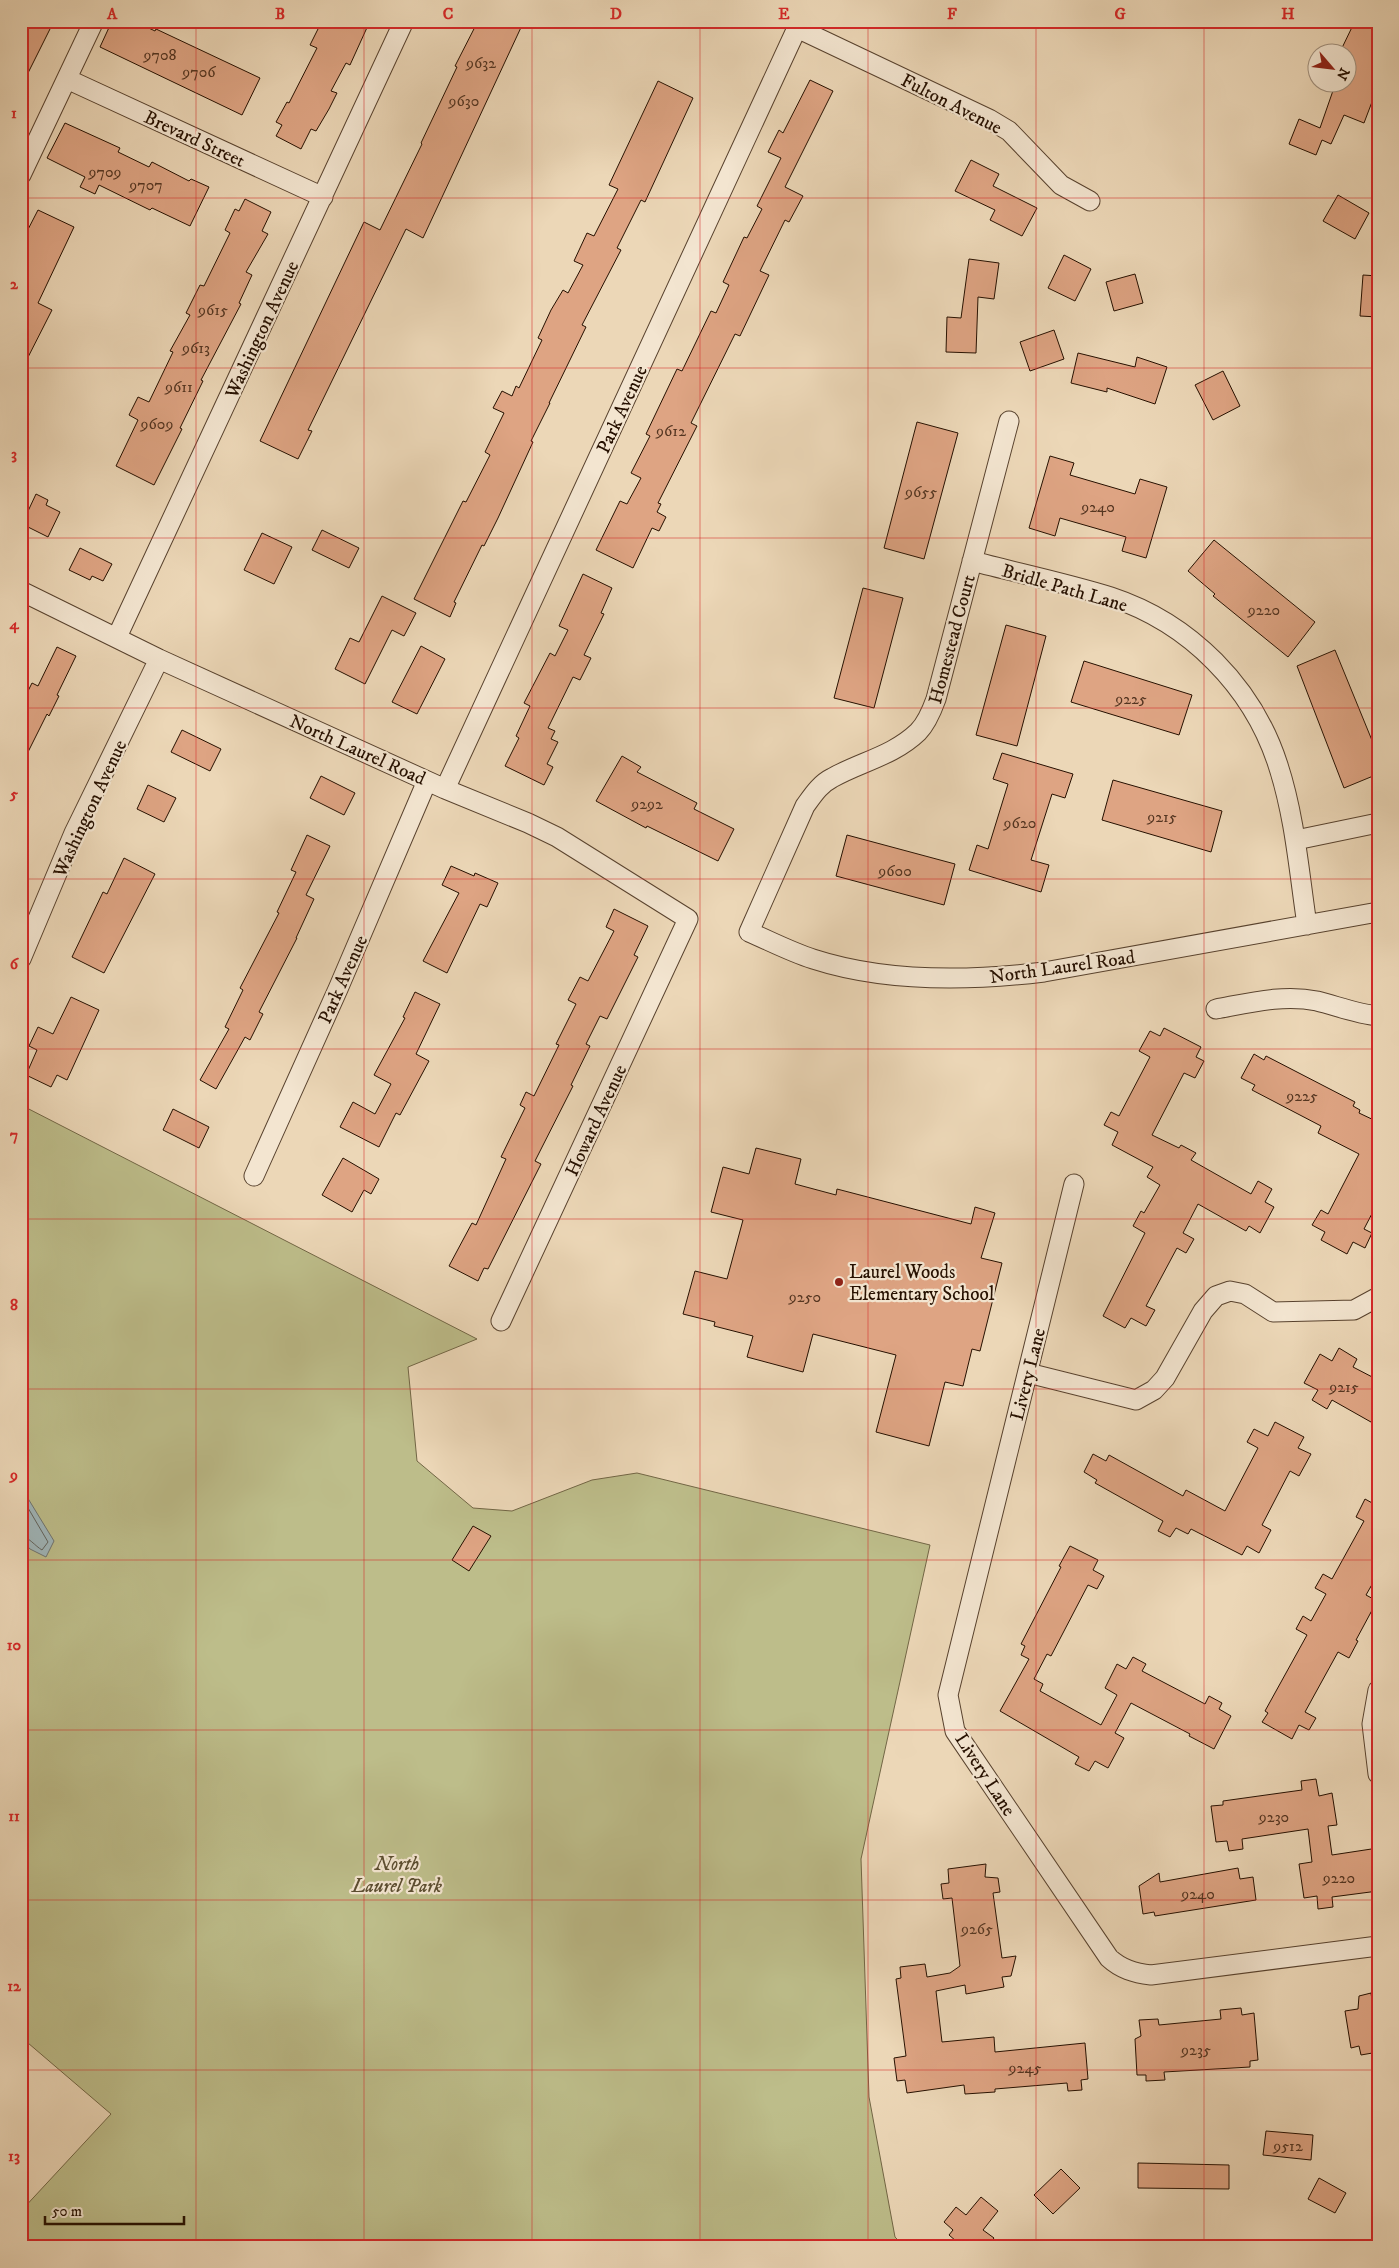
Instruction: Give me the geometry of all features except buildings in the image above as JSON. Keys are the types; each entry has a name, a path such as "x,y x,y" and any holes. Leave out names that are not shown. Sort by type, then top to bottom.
{"street":[{"path":"21,175 94,21"},
{"name":"Washington Avenue","path":"117,637 404,21"},
{"name":"Fulton Avenue","path":"797,28 989,119 1009,131 1061,185 1090,201"},
{"name":"Park Avenue","path":"445,789 797,28"},
{"name":"Brevard Street","path":"67,78 323,197"},
{"name":"Homestead Court","path":"749,932 805,806 817,790 831,778 902,745 919,732 928,718 936,699 1009,421"},
{"name":"Bridle Path Lane","path":"972,562 1112,598 1157,617 1200,647 1227,674 1248,703 1268,736 1279,766 1296,840 1306,925"},
{"name":"North Laurel Road","path":"21,592 159,659 445,789 557,837 688,919"},
{"name":"Washington Avenue","path":"21,958 74,833 159,659"},
{"name":"Park Avenue","path":"254,1176 428,781"},
{"path":"1296,840 1378,823"},
{"name":"North Laurel Road","path":"749,932 813,958 844,966 891,974 949,979 1002,978 1378,912"},
{"name":"Howard Avenue","path":"501,1321 688,919"},
{"path":"1216,1008 1271,999 1292,999 1316,1001 1378,1016"},
{"name":"Livery Lane","path":"1074,1184 948,1695 955,1731 1109,1958 1117,1965 1130,1971 1151,1974 1378,1946"},
{"path":"1028,1372 1136,1400 1154,1390 1165,1378 1203,1311 1216,1296 1230,1291 1244,1294 1273,1312 1354,1310 1378,1297"},
{"path":"1378,1690 1372,1724 1378,1774"}],"green space":[{"name":"North Laurel Park","path":"21,1105 477,1339 408,1367 417,1461 473,1508 512,1511 592,1480 637,1473 930,1545 861,1859 869,2097 895,2237 905,2247 21,2247 21,2211 111,2114 21,2037"}],"water":[{"path":"21,1487 54,1541 46,1557 30,1549 21,1539"}],"place":[{"name":"Laurel Woods Elementary School","path":"839,1282"}]}
